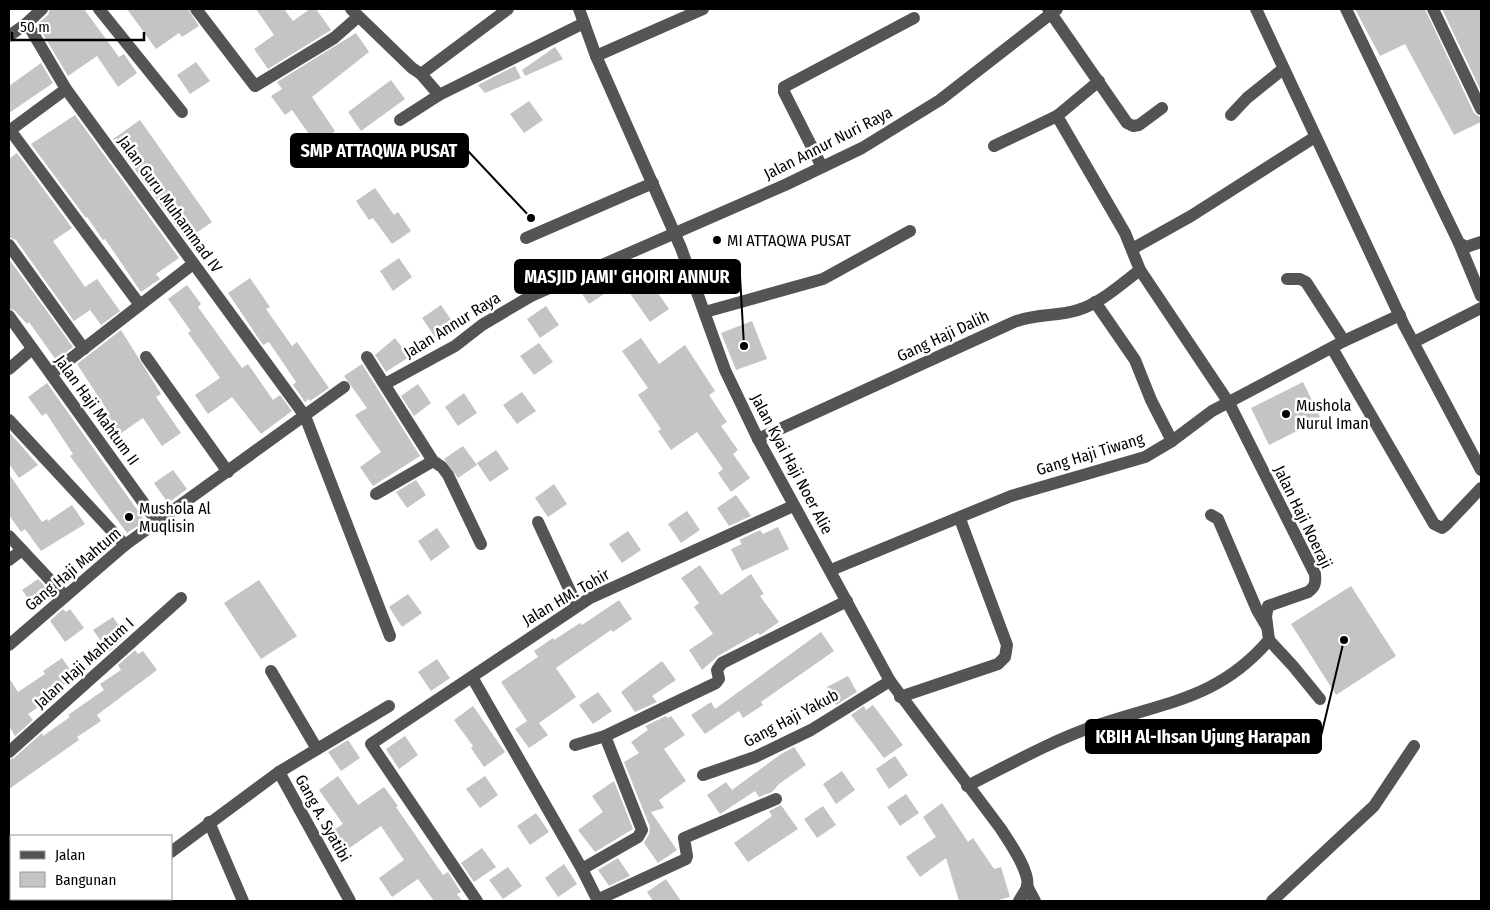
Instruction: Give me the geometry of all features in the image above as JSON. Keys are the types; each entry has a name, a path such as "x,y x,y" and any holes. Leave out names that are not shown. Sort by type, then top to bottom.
{"street":[{"path":"9,36 42,9"},
{"path":"99,9 182,112"},
{"path":"196,9 255,86 334,38 355,13 421,74 438,95"},
{"path":"421,74 508,9"},
{"name":"Jalan Kyai Haji Noer Alie","path":"579,9 596,56 674,232 725,370 758,439 890,681 900,697 1001,829 1026,873 1028,886 1035,901"},
{"path":"596,56 703,9"},
{"path":"1256,9 1400,315 1481,470"},
{"path":"1346,9 1459,243 1481,296"},
{"path":"1434,9 1481,109"},
{"path":"1052,10 1127,123 1133,126 1139,125 1162,108"},
{"name":"Jalan Annur Nuri Raya","path":"674,232 862,148 940,100 1052,10"},
{"path":"822,167 784,92 784,87 914,18"},
{"name":"Jalan Guru Muhammad IV","path":"27,23 66,89 305,416 390,636"},
{"path":"400,120 438,95 584,23"},
{"path":"1231,115 1247,98 1283,68"},
{"path":"994,146 1057,116 1099,82"},
{"path":"66,89 9,130 140,305"},
{"path":"1057,116 1125,233 1140,270 1229,403"},
{"path":"1132,249 1191,216 1315,137"},
{"path":"526,238 653,183"},
{"path":"705,312 823,279 910,230"},
{"name":"Jalan Annur Raya","path":"385,384 456,346 482,325 531,296 674,232"},
{"path":"1459,243 1466,247 1481,242"},
{"path":"9,245 84,349"},
{"path":"51,374 193,264"},
{"name":"Gang Haji Dalih","path":"758,439 1031,315 1079,310 1095,302 1140,270"},
{"path":"1287,280 1300,279 1306,282 1344,341"},
{"path":"1095,302 1136,360 1151,400 1172,441"},
{"path":"1414,342 1481,308"},
{"name":"Gang Haji Tiwang","path":"831,570 1028,490 1145,457 1172,441 1212,411 1344,341 1400,315"},
{"name":"Jalan Haji Mahtum II","path":"9,316 158,523"},
{"path":"1332,348 1434,524 1442,528 1446,525 1481,488"},
{"path":"9,369 32,349"},
{"path":"146,357 228,472"},
{"path":"367,357 433,461 442,466 448,475 481,544"},
{"name":"Gang Haji Mahtum","path":"9,645 125,545 344,387"},
{"name":"Jalan Haji Noeraji","path":"1229,403 1315,574 1314,588 1308,592 1268,606 1266,616 1269,636"},
{"path":"9,420 125,545"},
{"path":"376,494 433,461"},
{"name":"Jalan HM. Tohir","path":"477,901 371,744 578,606 655,568 793,506"},
{"path":"1211,515 1218,519 1269,636 1320,699"},
{"path":"900,697 998,664 1007,652 1007,646 960,519"},
{"path":"538,522 578,606"},
{"path":"9,536 65,596"},
{"path":"9,560 22,550"},
{"name":"Jalan Haji Mahtum I","path":"11,746 181,598"},
{"path":"575,745 605,736 716,683 719,679 717,670 722,663 847,601"},
{"path":"967,786 1094,726 1183,700 1215,686 1241,670 1269,636"},
{"path":"271,672 317,749"},
{"path":"472,677 582,869 597,901 686,859 684,838 776,799"},
{"name":"Gang Haji Yakub","path":"703,775 755,757 811,730 890,681"},
{"path":"279,772 359,726 389,706"},
{"path":"582,869 638,837 642,830 605,736"},
{"path":"1272,901 1374,806 1414,746"},
{"name":"Gang A. Syatibi","path":"172,851 279,772 350,901"},
{"path":"210,822 243,901"},
{"path":"1019,901 1028,886"}],"building":[{"path":"50,9 84,9 119,57 124,54 137,73 118,87 97,56 68,76 37,24 48,15"},
{"path":"127,9 188,9 199,26 182,37 179,33 156,49"},
{"path":"256,9 284,9 293,21 310,9 316,9 331,30 268,69 254,49 274,35"},
{"path":"1355,9 1425,9 1474,113 1480,117 1481,122 1454,135 1405,44 1380,56"},
{"path":"1442,9 1481,9 1481,91"},
{"path":"356,33 369,52 312,97 335,131 316,144 292,110 285,115 271,96 282,89 277,82"},
{"path":"555,47 563,59 525,76 522,70"},
{"path":"196,62 210,81 190,94 177,75"},
{"path":"41,63 53,83 9,113 9,86"},
{"path":"515,66 521,78 485,93 478,85"},
{"path":"391,80 405,99 361,131 348,112"},
{"path":"529,101 543,120 524,133 510,114"},
{"path":"75,115 179,258 156,274 160,279 141,292 105,239 103,240 31,144"},
{"path":"140,120 212,222 186,240 113,139"},
{"path":"17,153 72,228 53,241 85,287 97,279 120,311 101,325 90,310 74,321 16,240 9,237 9,159"},
{"path":"375,188 394,215 398,212 411,231 392,244 373,218 369,220 356,201"},
{"path":"399,258 412,277 393,291 380,271"},
{"path":"638,258 648,274 646,276 669,309 650,322 622,282 589,304 576,285 598,276 600,279"},
{"path":"9,259 73,347 56,360 29,322 27,324 15,311 9,308"},
{"path":"250,278 270,307 266,309 292,346 297,342 329,388 310,401 309,399 305,402 293,385 296,382 269,342 263,345 228,293"},
{"path":"187,285 201,304 198,307 242,368 248,364 273,400 280,395 292,411 261,434 232,397 208,414 195,395 220,378 188,333 191,331 168,299"},
{"path":"441,305 454,324 435,337 422,318"},
{"path":"546,306 559,325 540,338 527,319"},
{"path":"752,321 767,359 736,370 721,333"},
{"path":"121,330 161,394 156,397 181,433 162,446 143,418 117,436 104,417 109,413 77,364"},
{"path":"395,338 409,357 386,372 375,355"},
{"path":"641,338 659,364 685,345 715,391 709,395 727,422 721,426 738,450 733,454 750,478 731,492 718,473 723,469 697,432 671,450 658,431 661,429 638,395 648,388 622,351"},
{"path":"539,343 553,362 534,375 520,356"},
{"path":"362,364 420,456 373,486 360,467 381,452 355,415 367,408 344,376"},
{"name":"Mushola Nurul Iman","path":"1303,382 1321,419 1269,445 1251,408"},
{"path":"47,383 145,521 127,533 70,456 73,454 46,413 42,416 28,397"},
{"path":"418,384 431,403 414,416 401,396"},
{"path":"522,392 536,411 517,424 503,405"},
{"path":"464,393 477,413 458,426 445,407"},
{"path":"9,432 38,465 19,478 9,464"},
{"path":"463,446 477,465 458,478 444,459"},
{"path":"496,450 509,469 490,482 477,463"},
{"path":"173,470 187,489 168,503 154,483"},
{"path":"9,474 42,522 47,519 48,521 72,505 85,524 41,551 25,529 21,532 9,515"},
{"path":"416,480 426,495 407,508 396,492"},
{"path":"554,484 567,504 548,517 535,498"},
{"path":"736,495 751,516 729,526 717,508"},
{"path":"687,511 700,530 681,543 668,524"},
{"path":"778,527 789,549 742,571 731,549 742,544 739,540 760,530 763,534"},
{"path":"437,528 450,547 431,561 418,541"},
{"path":"628,531 641,550 622,563 609,544"},
{"path":"700,565 721,595 751,574 764,594 760,596 779,622 760,635 758,633 718,656 702,670 689,650 713,634 694,607 699,603 681,578"},
{"path":"38,579 54,596 36,609 22,590"},
{"path":"259,580 297,636 261,659 224,603"},
{"path":"1351,586 1396,656 1336,695 1291,624"},
{"path":"408,594 422,613 402,627 389,607"},
{"path":"619,600 632,619 613,632 611,630 556,668 576,697 539,723 548,735 529,748 515,729 527,721 501,682 538,657 534,651 580,623 582,625"},
{"path":"63,609 66,612 70,609 84,628 65,642 50,621"},
{"path":"113,617 126,636 109,652 93,630"},
{"path":"821,632 834,651 761,702 763,705 743,718 739,711 705,734 691,715 711,702 715,709"},
{"path":"135,650 138,654 143,651 157,670 97,715 101,721 77,737 79,740 9,789 9,760 14,758 42,733 43,736 70,717 68,715 104,690 100,684 121,670 118,665"},
{"path":"62,658 75,677 51,694 53,697 28,714 33,720 15,736 9,726 9,678 18,692 45,674 43,671"},
{"path":"437,659 450,678 431,691 418,672"},
{"path":"662,661 676,680 652,696 657,702 635,712 621,692"},
{"path":"848,676 857,692 836,705 827,687"},
{"path":"598,692 612,711 593,724 579,705"},
{"path":"873,705 903,745 884,758 851,715 864,706 866,710"},
{"path":"473,706 505,752 484,767 471,748 473,746 454,720"},
{"path":"666,716 668,718 671,716 685,735 664,749 686,781 659,800 664,808 651,812 677,850 658,863 644,843 649,834 650,827 624,762 639,753 631,742 648,730 645,726"},
{"path":"405,736 418,755 399,769 386,749"},
{"path":"348,740 360,758 341,771 328,752"},
{"path":"794,747 806,765 779,784 772,792 759,797 755,791 720,814 707,795 726,782 732,790 781,754"},
{"path":"895,756 908,775 889,789 876,769"},
{"path":"842,771 855,790 836,804 823,784"},
{"path":"338,776 358,805 384,787 443,875 448,872 461,892 457,894 462,901 434,901 418,879 392,897 379,878 404,860 381,826 348,849 334,830 343,824 319,790"},
{"path":"485,776 498,795 480,808 466,789"},
{"path":"614,781 633,829 595,852 578,830 603,812 592,796"},
{"path":"906,794 919,813 900,826 887,807"},
{"path":"942,803 968,842 973,838 994,869 1001,867 1010,897 995,901 959,901 946,858 920,877 906,857 936,837 923,817"},
{"path":"781,805 798,829 748,862 734,843 772,816 769,811"},
{"path":"823,806 836,825 817,838 804,819"},
{"path":"536,813 549,832 530,845 517,826"},
{"path":"482,848 496,867 474,882 461,863"},
{"path":"618,858 630,876 609,886 598,870"},
{"path":"564,864 577,884 558,897 545,878"},
{"path":"508,867 522,886 503,899 489,880"},
{"path":"666,879 681,901 653,901 647,892"}],"place":[{"name":"SMP ATTAQWA PUSAT","path":"531,218"},
{"name":"MI ATTAQWA PUSAT","path":"717,240"},
{"name":"MASJID JAMI' GHOIRI ANNUR","path":"744,346"},
{"name":"Mushola Nurul Iman","path":"1286,414"},
{"name":"Mushola Al Muqlisin","path":"129,517"},
{"name":"KBIH Al-Ihsan Ujung Harapan","path":"1344,640"}]}
